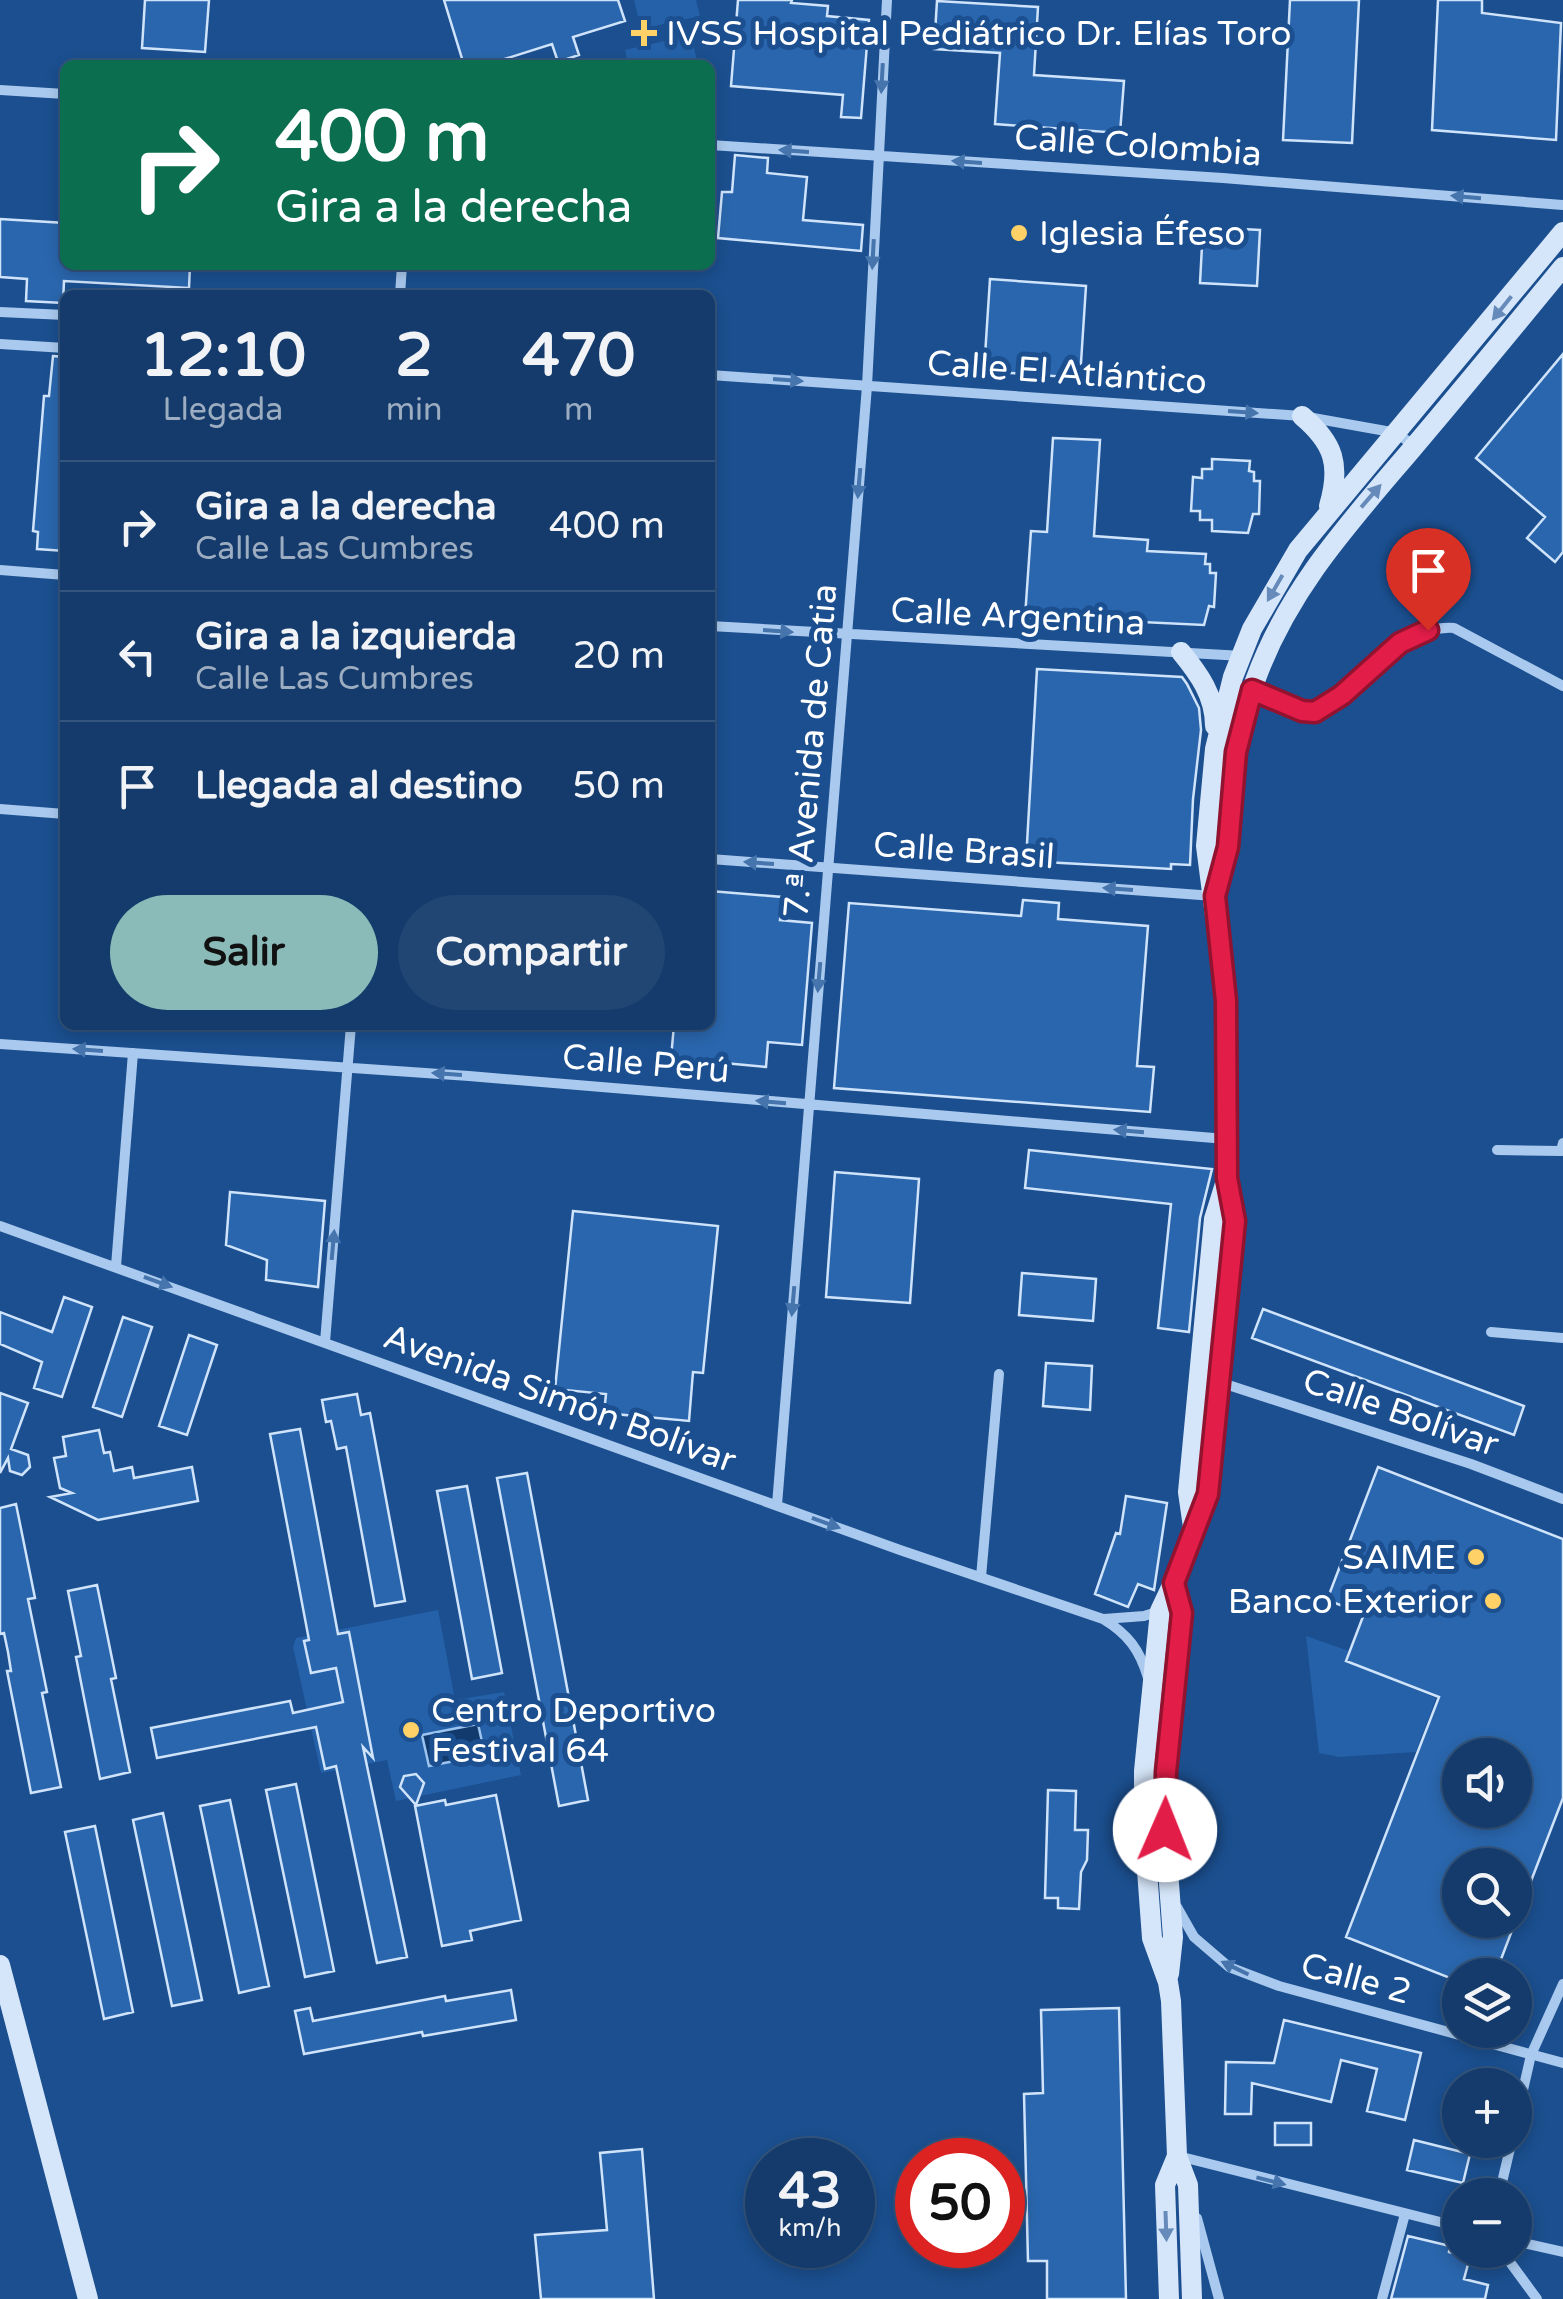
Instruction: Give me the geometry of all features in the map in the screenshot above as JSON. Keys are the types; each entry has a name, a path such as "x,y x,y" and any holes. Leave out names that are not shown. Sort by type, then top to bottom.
{"main road":[{"path":"1215,749 1222,713 1251,660 1322,555 1563,232"},
{"path":"1215,896 1228,847 1236,752 1252,690 1251,660 1274,590 1326,515 1406,440 1563,267"},
{"path":"1302,416 1323,434 1331,449 1335,484 1326,515"},
{"path":"1304,543 1322,555"},
{"path":"1168,1982 1152,1938 1144,1771 1160,1611 1190,1547 1193,1528 1208,1494 1235,1221 1227,1178 1226,1001 1206,846 1215,718 1201,676 1182,652"},
{"path":"1193,1528 1188,1492 1214,1219 1227,1178"},
{"path":"1174,1583 1182,1613 1166,1772 1165,1830 1173,1937 1168,1982 1177,2156 1188,2185 1192,2299"},
{"path":"0,1965 88,2299"},
{"path":"1169,2299 1165,2186 1177,2156"}],"street":[{"name":"7.ª Avenida de Catia","path":"776,1505 867,386 887,0"},
{"path":"0,90 60,94"},
{"name":"Calle Colombia","path":"715,145 1223,178 1563,205"},
{"path":"0,312 60,316"},
{"path":"0,344 60,348"},
{"name":"Calle El Atlántico","path":"715,375 1302,416 1406,440"},
{"path":"0,570 60,576"},
{"name":"Calle Argentina","path":"715,626 1182,652 1251,660"},
{"path":"1252,690 1302,711 1315,712 1342,695 1400,643 1440,627 1454,628 1563,686"},
{"path":"0,809 60,814"},
{"name":"Calle Brasil","path":"715,859 1215,896"},
{"path":"326,1342 351,1030"},
{"name":"Calle Perú","path":"0,1044 348,1067 1226,1139"},
{"path":"116,1266 133,1052"},
{"path":"1497,1150 1561,1151 1563,1142"},
{"name":"Avenida Simón Bolívar","path":"0,1226 981,1578 1103,1618 1134,1644 1152,1694"},
{"path":"1491,1332 1563,1338"},
{"path":"981,1578 1000,1374"},
{"name":"Calle Bolívar","path":"1219,1382 1471,1464 1563,1499"},
{"name":"Avenida Simón Bolívar","path":"1103,1618 1144,1616 1160,1611"},
{"name":"Calle 2","path":"1170,1894 1194,1937 1229,1967 1280,1986 1563,2064"},
{"path":"1529,2068 1563,1984"},
{"path":"1177,2156 1442,2223"},
{"path":"1188,2185 1219,2299"},
{"path":"1382,2299 1405,2214"},
{"path":"1532,2245 1563,2252"},
{"path":"1514,2268 1537,2299"}],"shaded area":[{"path":"634,0 696,0 700,16 641,29"},
{"path":"691,35 697,60 627,60 625,50"},
{"name":"Centro Deportivo Festival 64","path":"438,1610 455,1700 504,1692 521,1775 396,1801 387,1760 321,1773 293,1647 296,1638"},
{"path":"1306,1636 1349,1651 1345,1661 1436,1698 1416,1752 1339,1757 1319,1753"},
{"path":"478,1724 485,1755 429,1766 422,1735"}],"building":[{"path":"145,0 209,0 205,52 142,48"},
{"path":"444,0 618,0 625,21 573,37 579,55 564,60 557,60 552,44 502,60 462,60"},
{"path":"738,0 792,0 791,3 828,6 827,16 869,20 861,118 841,117 843,95 731,86"},
{"path":"1290,0 1359,0 1352,143 1283,140"},
{"path":"1438,0 1482,0 1482,13 1561,23 1556,140 1432,130"},
{"path":"937,1 1038,7 1034,75 1124,81 1120,133 995,124 1000,53 934,49"},
{"path":"735,155 768,158 767,173 807,177 803,220 863,225 861,251 718,238 722,192 732,192"},
{"path":"0,219 60,223 60,270 190,270 189,288 64,281 60,303 26,301 27,279 0,277"},
{"path":"1203,227 1260,230 1257,286 1200,283"},
{"path":"990,279 1086,286 1080,378 984,371"},
{"path":"1563,354 1563,552 1555,562 1527,538 1545,517 1476,458"},
{"path":"53,356 60,357 60,551 37,549 38,532 33,531 44,396 49,396"},
{"path":"1053,438 1100,440 1094,536 1148,540 1147,551 1206,554 1205,564 1210,564 1210,573 1216,573 1214,607 1209,606 1204,625 1142,622 1142,626 1025,617 1031,531 1047,532"},
{"path":"1212,459 1250,461 1254,481 1260,481 1259,514 1253,514 1248,533 1212,531 1212,520 1200,520 1200,511 1191,511 1193,477 1202,478 1202,469 1212,469"},
{"path":"1037,669 1182,677 1199,708 1201,730 1190,865 1171,864 1171,869 1026,861"},
{"path":"715,891 782,897 780,920 812,923 802,1045 768,1042 766,1067 671,1058 674,1030 715,1030"},
{"path":"1023,900 1059,903 1058,919 1148,926 1137,1066 1154,1067 1150,1112 834,1088 849,903 1021,916"},
{"path":"1029,1150 1212,1169 1200,1218 1189,1332 1158,1328 1171,1204 1025,1188"},
{"path":"835,1172 919,1179 910,1303 826,1297"},
{"path":"230,1192 325,1201 318,1287 266,1280 267,1260 226,1245"},
{"path":"573,1211 718,1226 703,1373 693,1372 689,1421 604,1413 606,1394 555,1389"},
{"path":"1022,1273 1096,1279 1093,1321 1019,1315"},
{"path":"64,1297 92,1307 62,1397 34,1388 42,1362 0,1344 0,1312 52,1332"},
{"path":"1263,1309 1524,1406 1514,1435 1252,1338"},
{"path":"123,1317 152,1327 122,1417 93,1407"},
{"path":"189,1335 217,1345 187,1435 159,1426"},
{"path":"1046,1363 1092,1366 1090,1410 1043,1406"},
{"path":"0,1393 28,1403 11,1449 28,1455 30,1467 22,1475 10,1471 8,1458 0,1473"},
{"path":"357,1394 361,1415 370,1413 405,1601 375,1606 346,1447 337,1449 322,1400"},
{"path":"300,1429 338,1634 349,1632 373,1758 363,1747 407,1957 377,1963 336,1766 325,1769 316,1727 157,1758 151,1728 290,1701 293,1713 343,1702 336,1668 311,1673 304,1641 309,1640 270,1434"},
{"path":"99,1430 104,1453 110,1452 114,1471 132,1467 134,1478 192,1467 198,1501 98,1520 50,1497 72,1493 60,1488 54,1458 66,1456 63,1437"},
{"path":"1378,1467 1563,1539 1563,1798 1532,1879 1532,1848 1442,1848 1442,1938 1509,1938 1502,1958 1442,1958 1442,1975 1346,1937 1439,1697 1346,1661 1364,1614 1327,1600"},
{"path":"527,1473 588,1800 559,1806 497,1478"},
{"path":"467,1486 502,1673 472,1679 437,1491"},
{"path":"1126,1496 1167,1503 1154,1590 1138,1584 1128,1607 1095,1594 1116,1533 1120,1534"},
{"path":"16,1504 35,1598 28,1599 47,1692 42,1693 61,1787 31,1793 7,1671 11,1671 8,1652 4,1633 0,1634 0,1508"},
{"path":"97,1585 130,1772 100,1779 76,1657 81,1656 68,1591"},
{"path":"416,1774 424,1783 416,1805 400,1787 404,1776"},
{"path":"296,1784 334,1971 305,1977 266,1790"},
{"path":"1048,1790 1076,1791 1075,1830 1088,1830 1079,1909 1058,1908 1058,1898 1045,1898"},
{"path":"496,1795 521,1920 470,1931 472,1940 442,1946 415,1806 445,1800 446,1805"},
{"path":"230,1800 269,1986 239,1993 200,1806"},
{"path":"163,1813 202,2000 172,2006 133,1820"},
{"path":"95,1826 133,2012 104,2019 65,1832"},
{"path":"511,1990 516,2020 423,2036 422,2032 304,2054 295,2011 310,2008 313,2021 445,1996 446,2001"},
{"path":"1119,2008 1126,2299 1047,2299 1047,2261 1028,2261 1024,2094 1043,2093 1041,2010"},
{"path":"1284,2020 1421,2053 1405,2120 1367,2111 1377,2069 1341,2060 1331,2102 1252,2083 1251,2114 1225,2114 1226,2062 1274,2063"},
{"path":"1275,2123 1311,2123 1311,2145 1275,2145"},
{"path":"1414,2140 1442,2147 1442,2158 1469,2158 1464,2178 1442,2178 1407,2170"},
{"path":"642,2149 654,2299 541,2299 535,2235 607,2230 600,2153"},
{"path":"1408,2236 1442,2244 1442,2268 1467,2268 1464,2279 1488,2285 1485,2299 1391,2299"}],"place":[{"name":"IVSS Hospital Pediátrico Dr. Elías Toro","path":"644,33"},
{"name":"Iglesia Éfeso","path":"1019,233"},
{"name":"SAIME","path":"1476,1557"},
{"name":"Banco Exterior","path":"1493,1601"},
{"name":"Centro Deportivo Festival 64","path":"411,1730"}],"route":[{"path":"1165,1830 1166,1772 1182,1613 1174,1583 1208,1494 1235,1221 1227,1178 1226,1001 1215,896 1228,847 1230,794 1243,718 1252,690 1302,711 1315,712 1342,695 1400,643 1428,630"}]}
